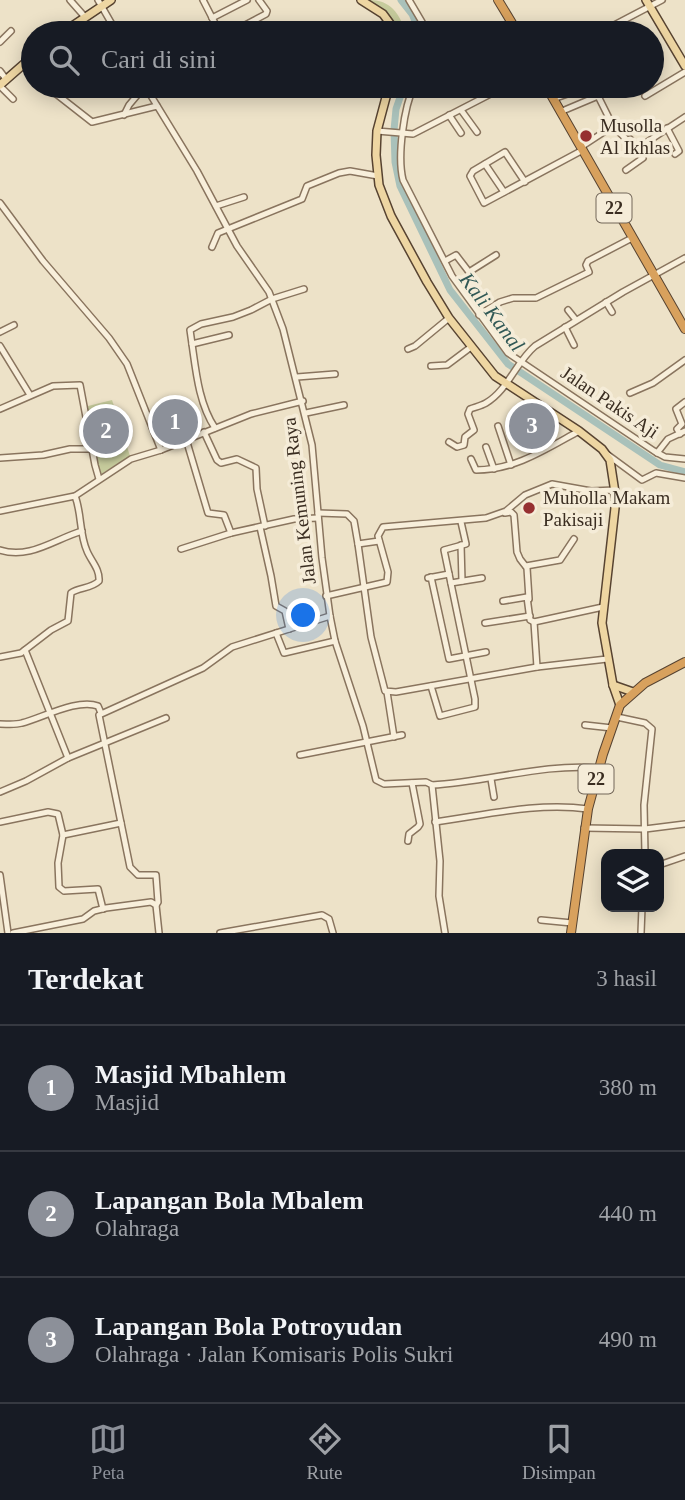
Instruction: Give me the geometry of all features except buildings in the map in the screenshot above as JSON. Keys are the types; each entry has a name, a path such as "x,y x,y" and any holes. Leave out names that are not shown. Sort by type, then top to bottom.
{"highway":[{"path":"498,0 510,21"},
{"name":"22","path":"553,99 653,275 684,323"},
{"path":"620,705 633,692 685,662"},
{"name":"22","path":"570,933 588,809 620,705"}],"main road":[{"path":"79,21 100,3 111,0"},
{"path":"360,0 383,14 388,21"},
{"path":"648,3 659,21"},
{"path":"664,29 684,62"},
{"path":"2,83 21,66"},
{"path":"386,98 379,131 380,190 426,282 471,347 506,382 579,430 608,455 616,490 615,520 602,630 612,685 620,705"},
{"path":"612,685 633,692"}],"street":[{"path":"70,0 85,17"},
{"path":"203,0 214,21"},
{"path":"212,18 247,0"},
{"path":"253,21 267,14 259,0"},
{"path":"409,0 419,21"},
{"path":"619,21 648,3 662,0"},
{"path":"100,3 110,21"},
{"path":"0,42 11,31"},
{"path":"0,71 2,83 13,99"},
{"path":"664,85 685,72"},
{"path":"61,98 89,121 95,122 157,106"},
{"path":"124,115 135,98"},
{"name":"Jalan Kemuning Raya","path":"152,98 228,230 272,299 284,329 312,445 326,596 335,641 377,782 426,782 432,785 571,766 599,768"},
{"name":"Jalan Pakis Aji","path":"409,98 401,134 403,180 458,286 508,353 657,453 668,458 685,459"},
{"path":"379,131 401,134 418,132 484,98"},
{"path":"560,112 592,98"},
{"path":"597,98 613,126 627,140 630,139 643,158 626,170"},
{"path":"461,110 477,132"},
{"path":"449,114 461,133"},
{"path":"638,148 685,117"},
{"path":"525,182 505,152 473,171 470,176 484,203 525,182 581,149 613,126"},
{"path":"667,128 679,150 675,154"},
{"path":"485,164 504,192"},
{"path":"212,247 216,235 302,199 307,186 320,179 347,171 378,176"},
{"path":"216,206 244,197"},
{"path":"0,203 43,261 94,318 127,364 161,450"},
{"path":"480,315 500,302 513,298 536,298 580,278 589,272 586,265 589,261 632,238"},
{"path":"445,261 456,255 469,272 496,255"},
{"path":"449,442 457,447 465,443 465,437 474,430 468,414 470,409 488,402 535,346 685,258"},
{"path":"215,428 208,417 200,390 190,330 233,317 272,299 304,289"},
{"path":"606,302 612,312"},
{"path":"568,310 576,320"},
{"path":"408,349 449,317"},
{"path":"0,332 14,325"},
{"path":"565,327 574,345"},
{"path":"192,344 229,335"},
{"path":"0,346 30,396"},
{"path":"431,366 447,365 471,347"},
{"path":"630,393 653,383 685,360"},
{"path":"297,377 335,374"},
{"path":"0,409 58,384 80,385 99,479"},
{"path":"0,512 75,496 136,457 271,408 303,401"},
{"path":"657,453 664,442 682,433 677,429 682,423 676,410 685,402"},
{"path":"306,413 344,405"},
{"path":"498,426 511,465"},
{"path":"471,459 476,470 511,465 541,453 579,430"},
{"path":"204,432 216,460 221,463 237,459 256,468 262,526 276,606 285,611 289,629"},
{"path":"186,439 208,513 224,515 231,533"},
{"path":"486,447 494,468"},
{"path":"0,458 43,455 74,448 92,449"},
{"path":"608,455 642,480 656,473 685,478"},
{"path":"502,513 526,495 552,484 592,491 616,490"},
{"path":"0,657 25,650 68,621 71,593 95,585 99,581 100,575 87,552 80,509 75,496"},
{"path":"181,549 231,533 294,519 342,512 349,515 354,521 371,637 383,689 387,692 394,737"},
{"path":"326,596 386,583 389,578 379,541 379,532 383,527 425,522 461,522 511,512 514,515 517,552 526,566 537,667"},
{"path":"431,686 438,715 475,707 444,550 466,542 461,522"},
{"path":"0,550 11,553 46,547 82,531"},
{"path":"526,566 560,560 574,539"},
{"path":"358,544 379,541"},
{"path":"461,545 462,581"},
{"path":"449,574 429,577 449,659 486,652"},
{"path":"451,583 482,578"},
{"path":"503,601 526,597 529,600"},
{"path":"437,601 454,599"},
{"path":"485,623 532,619 603,607"},
{"path":"159,933 156,875 138,875 132,870 98,718 101,713 203,668 232,647 330,616"},
{"path":"276,633 283,653 335,641"},
{"path":"25,650 68,758"},
{"path":"387,692 470,677 607,659"},
{"path":"0,724 19,724 50,712 93,704 100,708 101,713"},
{"path":"617,717 645,723 652,729 644,805 645,849"},
{"path":"0,792 68,758 166,718"},
{"path":"585,725 612,728"},
{"path":"300,755 402,735"},
{"path":"491,779 494,797"},
{"path":"408,841 409,834 420,824 412,783"},
{"path":"432,785 440,861 439,896 445,933"},
{"path":"435,822 552,806 588,809"},
{"path":"0,822 58,814 63,835 58,863 59,887 64,891 99,889 103,909"},
{"path":"63,835 121,822"},
{"path":"584,828 645,829 685,824"},
{"path":"664,863 685,856"},
{"path":"0,875 2,901 11,933 83,919 94,911 103,909 151,902 156,905"},
{"path":"641,933 642,912"},
{"path":"220,933 322,915 329,919 333,933"},
{"path":"541,920 572,923"}],"green space":[{"path":"368,0 389,5 401,21 392,21 386,13"},
{"path":"112,400 130,456 98,476 84,407"},
{"path":"532,412 548,430 529,442 516,422"}],"waterway":[{"name":"Kali Kanal","path":"401,0 415,21"},
{"name":"Kali Kanal","path":"400,98 394,130 395,162 400,186 450,290 508,364 660,465 685,472"}],"place":[{"name":"Musolla Al Ikhlas","path":"586,136"},
{"name":"Masjid Mbahlem","path":"175,422"},
{"name":"Lapangan Bola Potroyudan","path":"532,426"},
{"name":"Lapangan Bola Mbalem","path":"106,431"},
{"name":"Muholla Makam Pakisaji","path":"529,508"}]}
